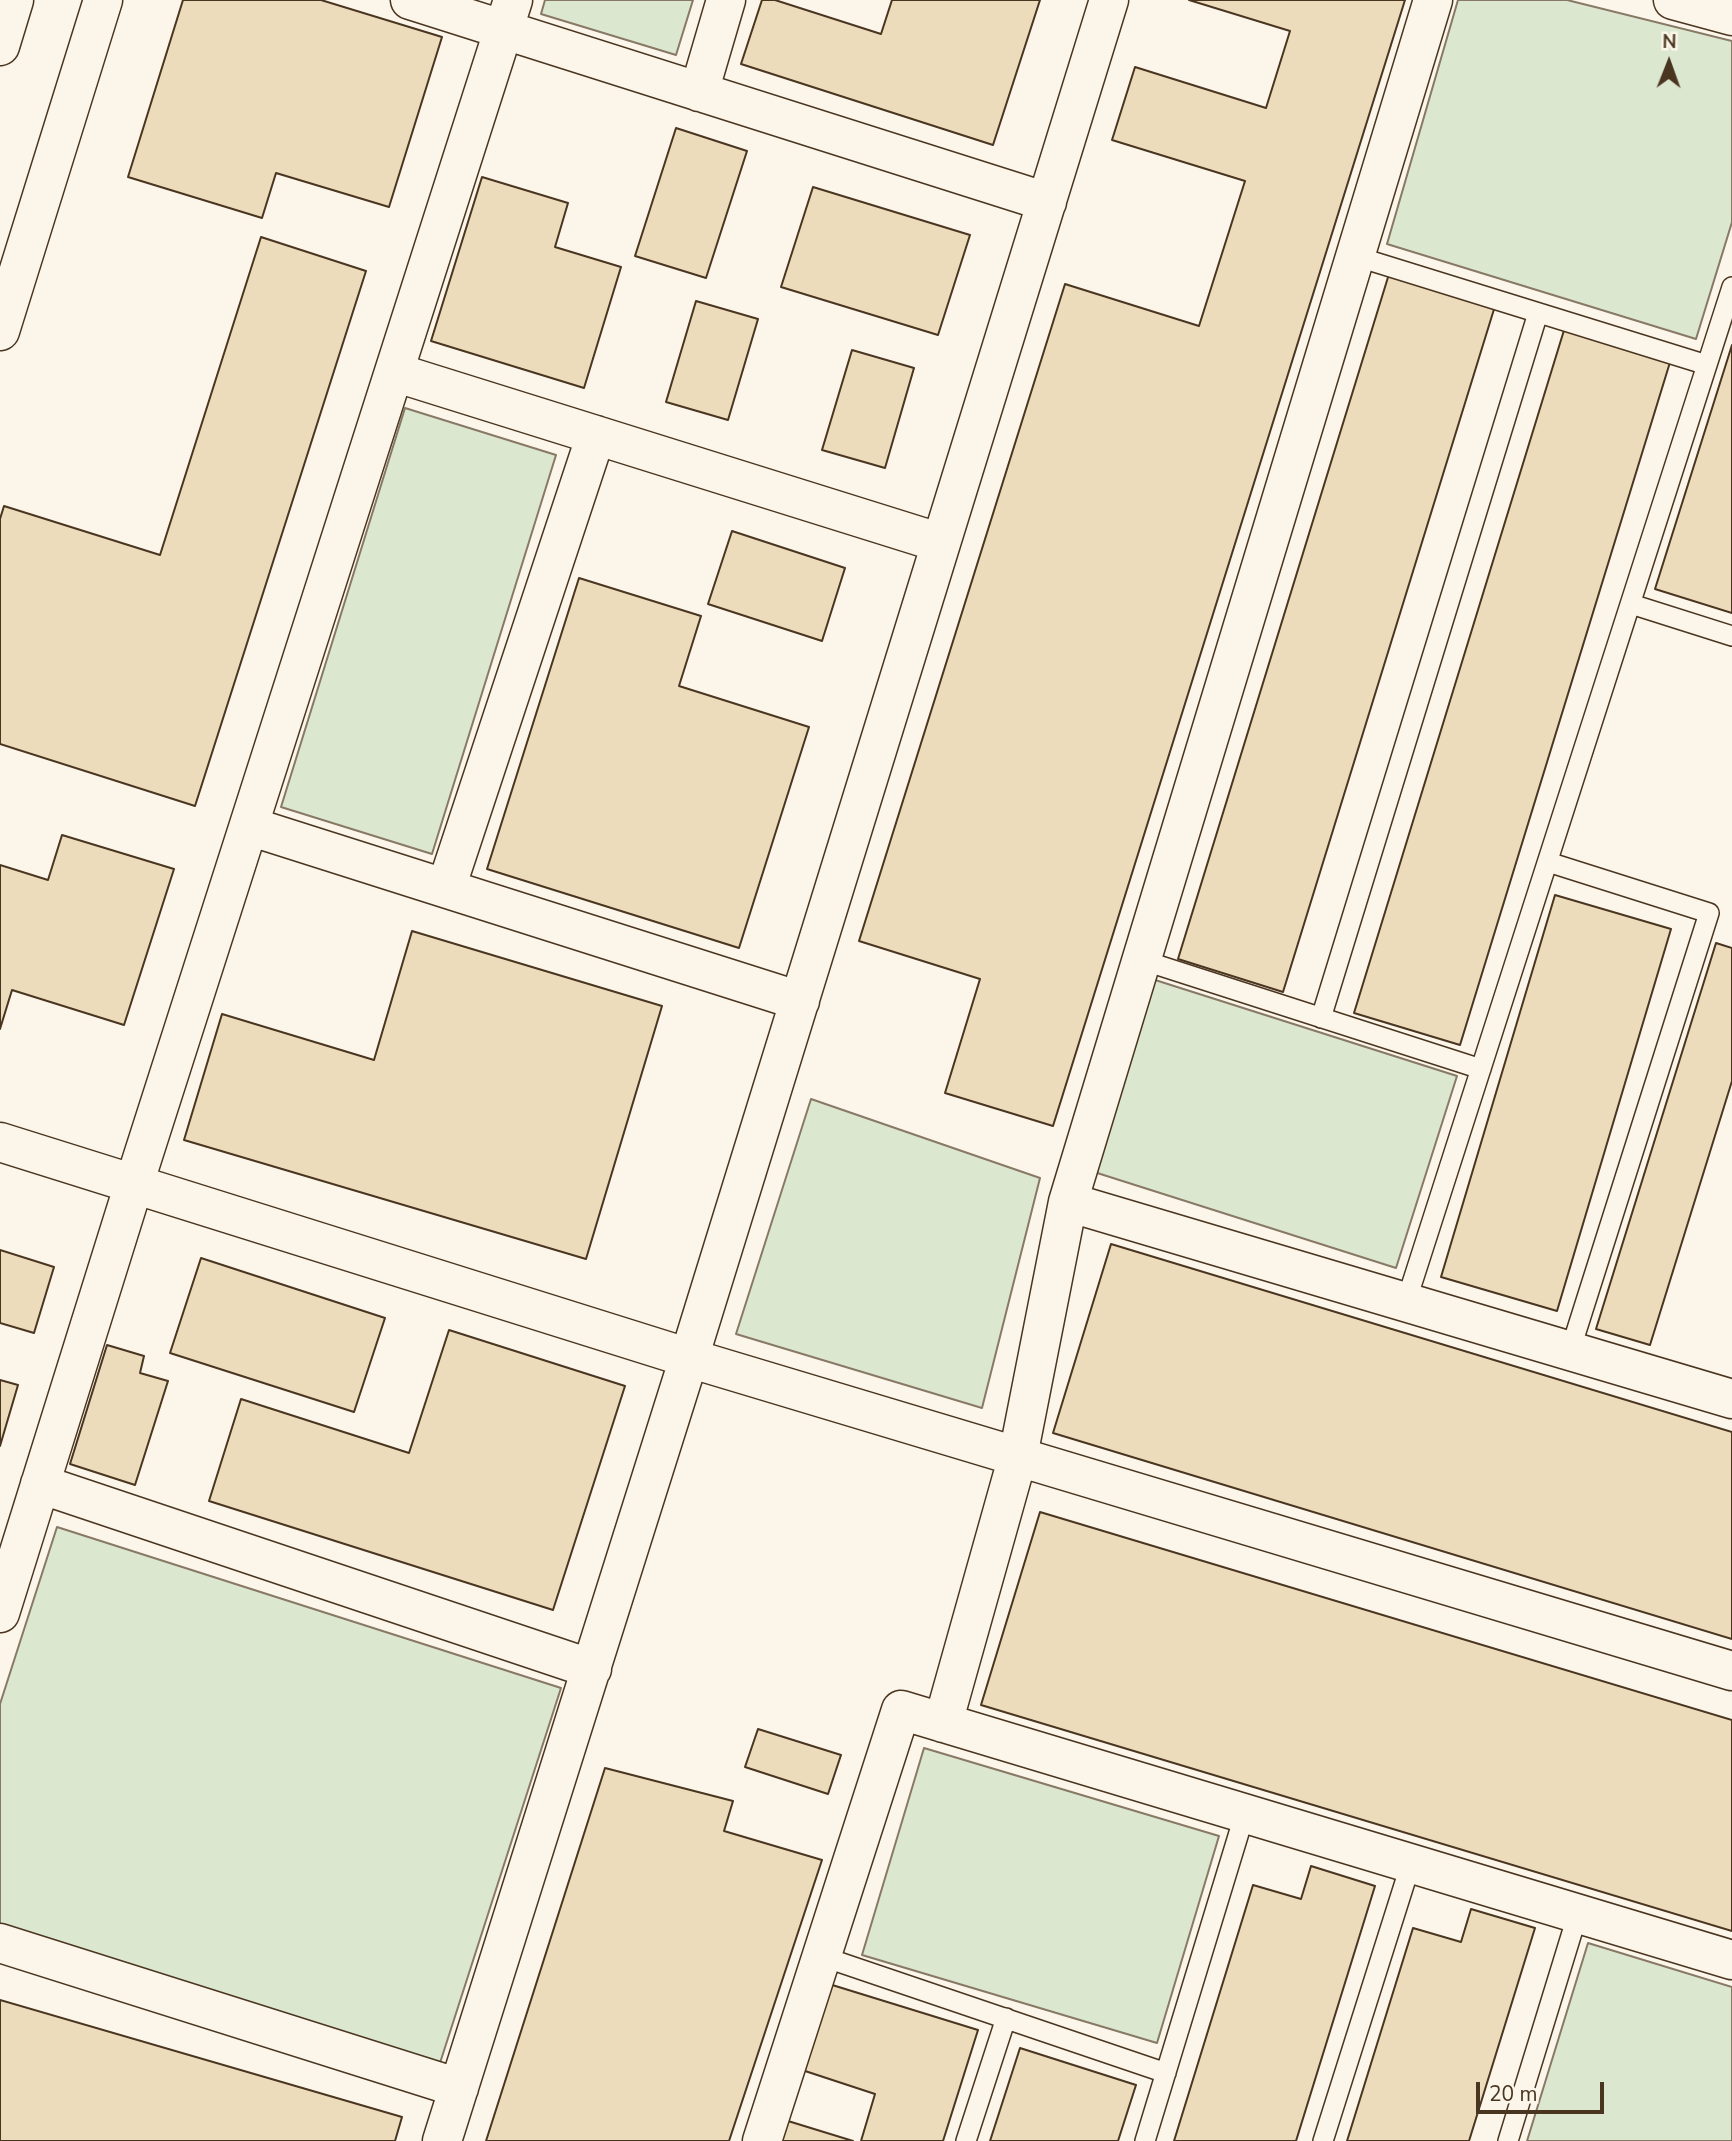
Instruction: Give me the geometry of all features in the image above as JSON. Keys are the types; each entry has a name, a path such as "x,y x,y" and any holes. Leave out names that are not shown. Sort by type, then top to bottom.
{"street":[{"path":"0,46 14,0"},
{"path":"0,331 103,0"},
{"path":"410,0 508,15 699,92 1047,202"},
{"path":"699,92 726,0"},
{"path":"442,2141 592,1669 1109,0"},
{"path":"943,1723 1018,1456 1068,1202 1433,0"},
{"path":"1673,0 1732,16"},
{"path":"0,1613 134,1184 508,15"},
{"path":"394,372 941,543"},
{"path":"446,888 596,435"},
{"path":"249,826 800,1001"},
{"path":"0,1142 689,1357 1732,1671"},
{"path":"1068,1202 1732,1399"},
{"path":"40,1484 592,1669"},
{"path":"762,2141 901,1710 1732,1960"},
{"path":"0,1943 459,2088"}],"lane":[{"path":"1356,256 1707,365"},
{"path":"1406,1302 1732,287"},
{"path":"1321,1018 1538,313"},
{"path":"1631,604 1732,636"},
{"path":"1548,862 1709,913 1570,1351"},
{"path":"1142,960 1481,1069"},
{"path":"1145,2141 1245,1813"},
{"path":"1323,2141 1411,1863"},
{"path":"1508,2141 1578,1913"},
{"path":"821,1956 1166,2073"},
{"path":"967,2141 1006,2018"}],"green space":[{"path":"545,0 693,0 676,55 541,14"},
{"path":"1458,0 1567,0 1732,41 1732,222 1696,339 1387,244"},
{"path":"405,408 556,455 432,854 281,807"},
{"path":"1152,979 1457,1076 1396,1268 1091,1171"},
{"path":"811,1099 1040,1178 982,1408 736,1334"},
{"path":"57,1527 561,1688 439,2066 0,1925 0,1704"},
{"path":"924,1748 1219,1836 1157,2043 862,1955"},
{"path":"1588,1943 1732,1987 1732,2141 1527,2141"}],"building":[{"path":"183,0 321,0 442,37 389,207 276,173 262,218 128,177"},
{"path":"762,0 775,0 881,34 892,0 1040,0 993,145 741,64"},
{"path":"1189,0 1405,0 1053,1126 945,1093 980,979 859,941 1065,284 1199,326 1245,181 1112,140 1135,67 1266,108 1290,31"},
{"path":"676,128 747,151 706,278 635,256"},
{"path":"482,177 568,203 555,247 621,267 584,388 431,341"},
{"path":"813,187 970,235 938,335 781,287"},
{"path":"261,237 366,271 195,806 0,744 0,519 4,506 160,555"},
{"path":"1389,274 1495,306 1283,992 1178,959"},
{"path":"696,301 758,319 728,420 666,402"},
{"path":"1565,327 1671,359 1460,1045 1354,1013"},
{"path":"1732,345 1732,613 1655,589"},
{"path":"852,350 914,368 885,468 822,450"},
{"path":"732,531 845,568 822,641 708,604"},
{"path":"579,578 701,616 679,686 809,727 739,948 487,869"},
{"path":"62,835 174,869 124,1025 12,990 0,1029 0,865 48,880"},
{"path":"1555,895 1671,929 1557,1311 1441,1277"},
{"path":"412,931 662,1006 586,1259 184,1140 222,1014 374,1060"},
{"path":"1716,943 1732,948 1732,1081 1650,1345 1596,1329"},
{"path":"1111,1244 1732,1432 1732,1639 1053,1433"},
{"path":"0,1250 54,1267 34,1333 0,1323"},
{"path":"201,1258 385,1318 354,1412 170,1353"},
{"path":"449,1330 625,1386 553,1610 209,1501 241,1399 409,1453"},
{"path":"107,1345 144,1356 140,1373 168,1381 135,1485 70,1464"},
{"path":"0,1380 18,1385 0,1446"},
{"path":"1040,1512 1732,1720 1732,1931 981,1705"},
{"path":"758,1729 841,1755 828,1794 745,1767"},
{"path":"605,1768 733,1801 724,1831 822,1860 729,2141 486,2141"},
{"path":"1311,1866 1375,1886 1296,2141 1174,2141 1253,1885 1301,1899"},
{"path":"1471,1909 1535,1928 1469,2141 1347,2141 1413,1928 1461,1942"},
{"path":"829,1984 978,2030 943,2141 861,2141 875,2094 802,2070"},
{"path":"0,2000 402,2117 395,2141 0,2141"},
{"path":"1020,2048 1136,2085 1118,2141 990,2141"},
{"path":"788,2121 853,2141 781,2141"}]}
